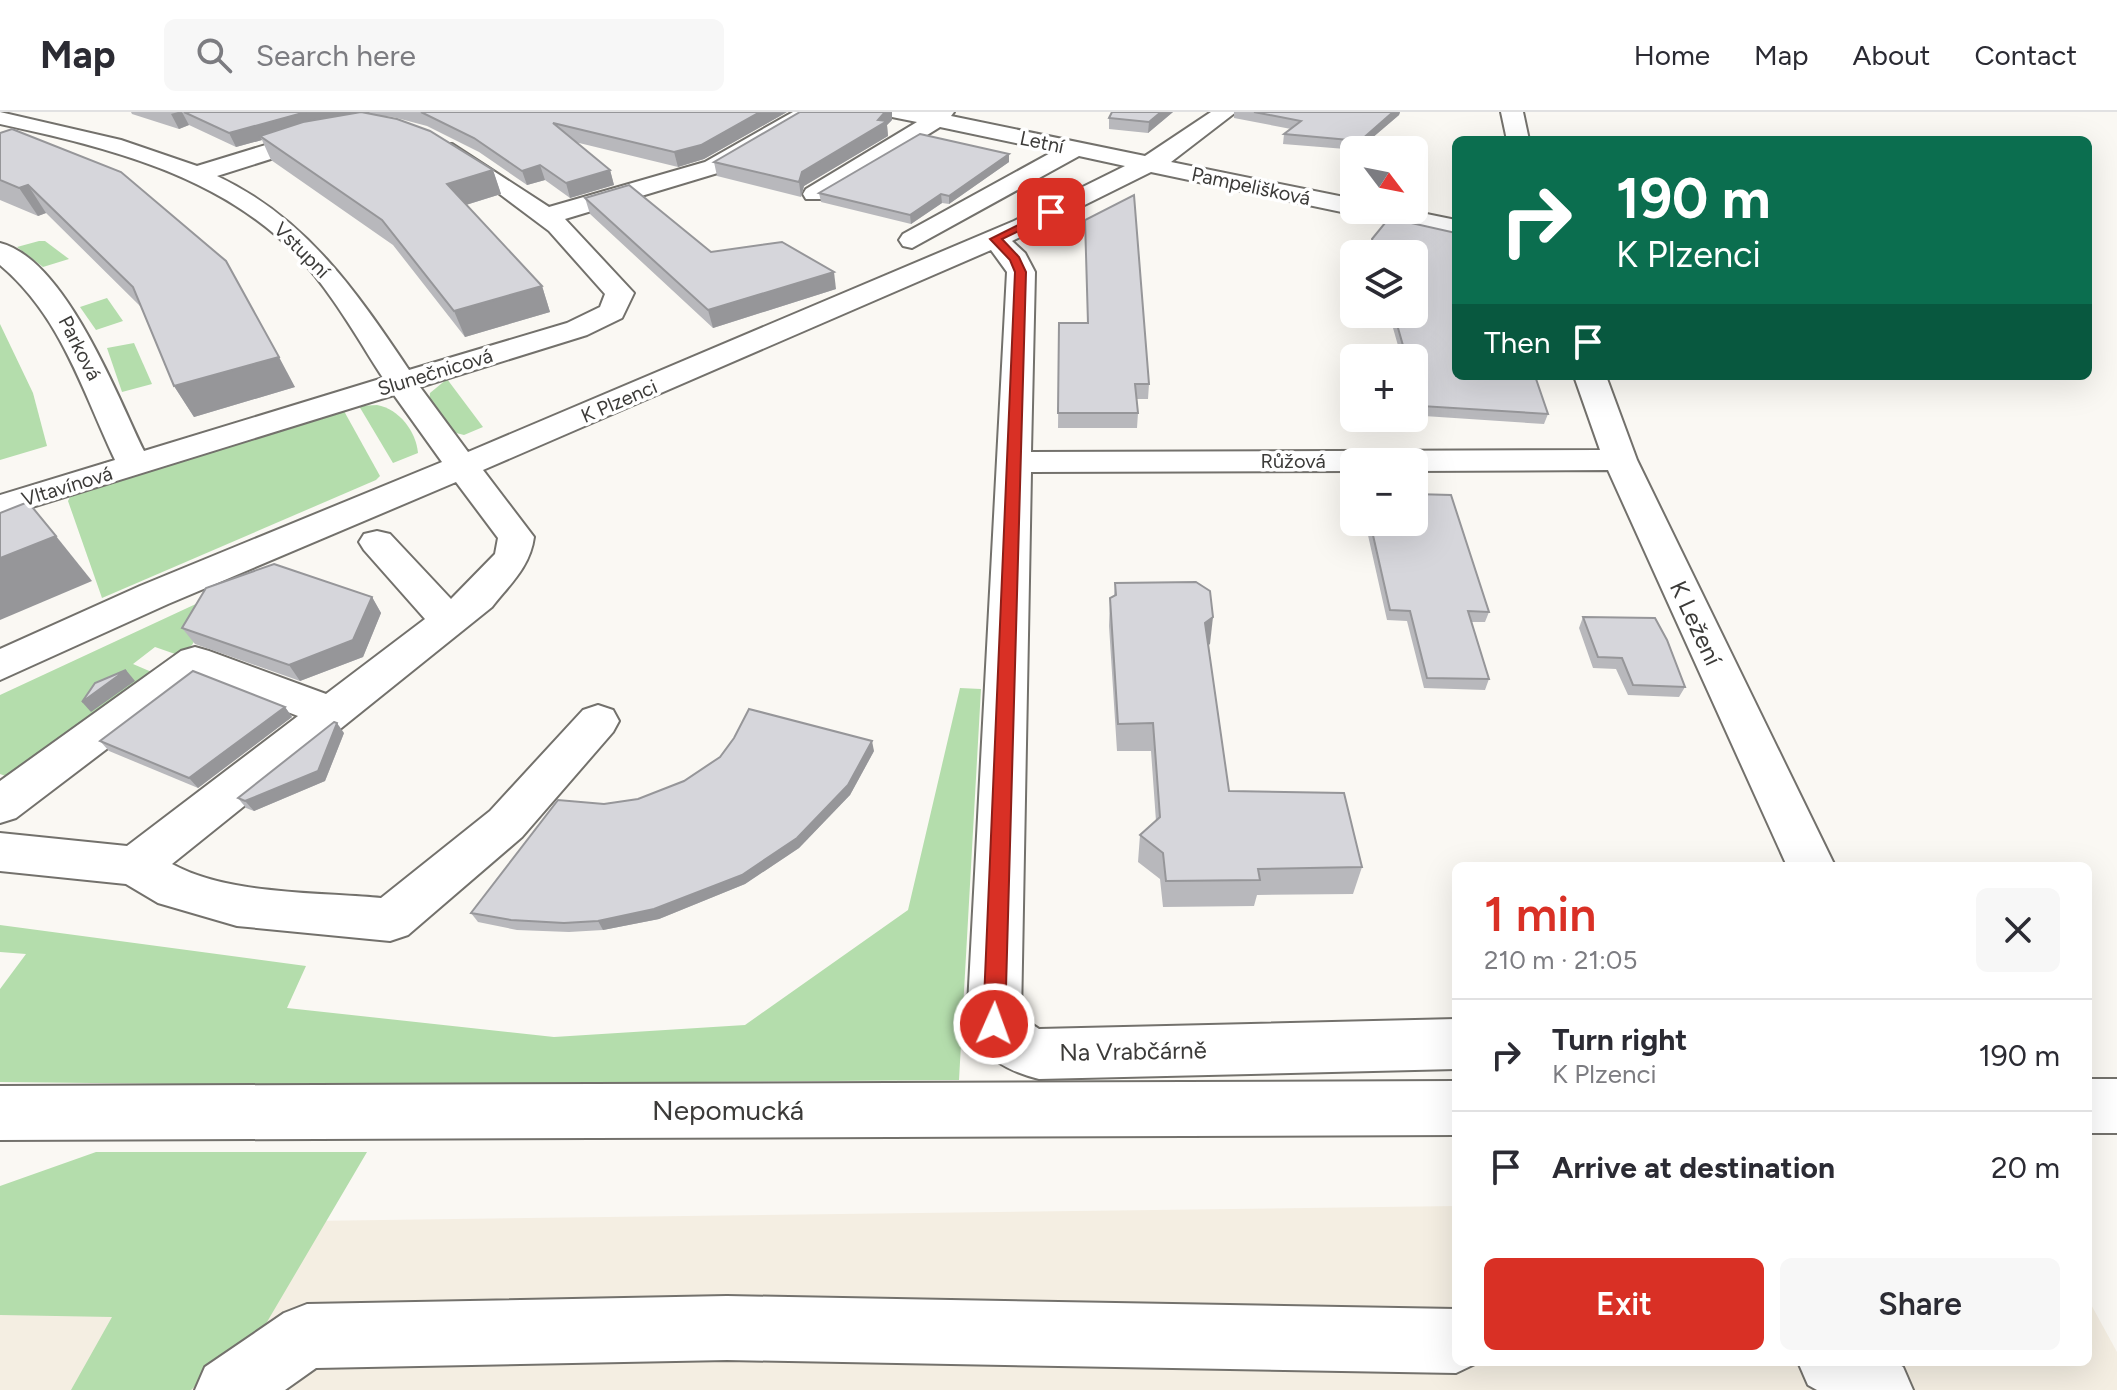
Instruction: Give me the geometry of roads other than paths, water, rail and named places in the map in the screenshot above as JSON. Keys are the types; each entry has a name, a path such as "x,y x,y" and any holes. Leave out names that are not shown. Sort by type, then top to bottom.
{"street":[{"path":"546,216 696,174 809,112"},
{"name":"Letní","path":"900,112 940,116 1148,165"},
{"name":"K Plzenci","path":"0,666 154,595 995,239 1148,165 1186,143 1225,112"},
{"path":"1512,112 1517,136"},
{"path":"815,194 940,116"},
{"name":"Vstupní","path":"0,117 150,155 194,175 264,214 303,246 336,285 459,468 516,537 513,557 497,578 449,621"},
{"path":"21,148 99,119"},
{"path":"194,175 348,128"},
{"path":"909,135 1048,165"},
{"name":"Slunečnicová","path":"134,465 577,329 612,312 620,293 546,216 462,158 422,137"},
{"path":"912,240 1075,149"},
{"name":"Pampelišková","path":"1148,165 1340,204"},
{"path":"1428,222 1452,227"},
{"name":"Na Vrabčárně","path":"995,239 1015,259 1021,272 994,1024 1003,1038 1019,1049 1039,1054 1452,1044"},
{"name":"Parková","path":"0,251 45,289 60,308 85,353 134,465"},
{"name":"K Ležení","path":"1591,380 1620,460 1809,862"},
{"name":"Růžová","path":"1014,462 1620,460"},
{"name":"Vltavínová","path":"0,506 134,465"},
{"path":"135,866 449,621 377,542"},
{"path":"0,805 195,661 331,712"},
{"path":"0,852 135,866 175,889 237,905 390,920 506,824 598,721"},
{"path":"2092,1106 2117,1106"},
{"name":"Nepomucká","path":"0,1113 1452,1108"},
{"path":"228,1390 307,1336 739,1328 1452,1341"},
{"path":"1838,1366 1880,1390"}]}
